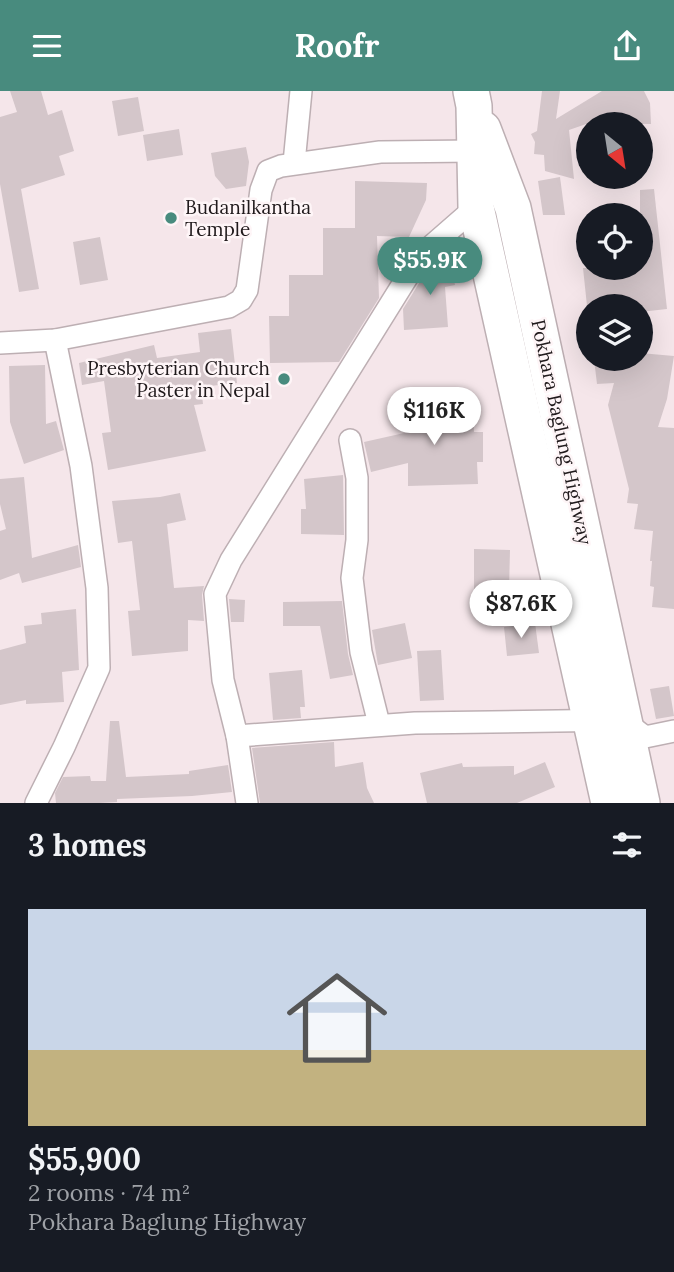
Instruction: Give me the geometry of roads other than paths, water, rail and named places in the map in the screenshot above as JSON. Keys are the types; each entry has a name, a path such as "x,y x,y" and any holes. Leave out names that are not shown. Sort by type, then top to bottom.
{"highway":[{"name":"Pokhara Baglung Highway","path":"472,98 476,207 607,721 642,803"},
{"name":"Pokhara Baglung Highway","path":"472,98 513,208 607,721 608,803"}],"street":[{"path":"294,163 301,91"},
{"path":"0,343 55,340 229,307 241,300 247,290 261,190 268,171 294,163 380,152 475,151"},
{"path":"247,803 237,736 223,680 215,594 231,560 421,255 476,207"},
{"path":"36,803 99,668 97,588 81,466 55,340"},
{"path":"350,440 356,478 357,540 352,578 361,652 379,724"},
{"path":"237,736 379,724 607,721 645,737 674,731"}],"place":[{"name":"Budanilkantha Temple","path":"171,218"},
{"name":"Presbyterian Church Paster in Nepal","path":"284,379"}]}
